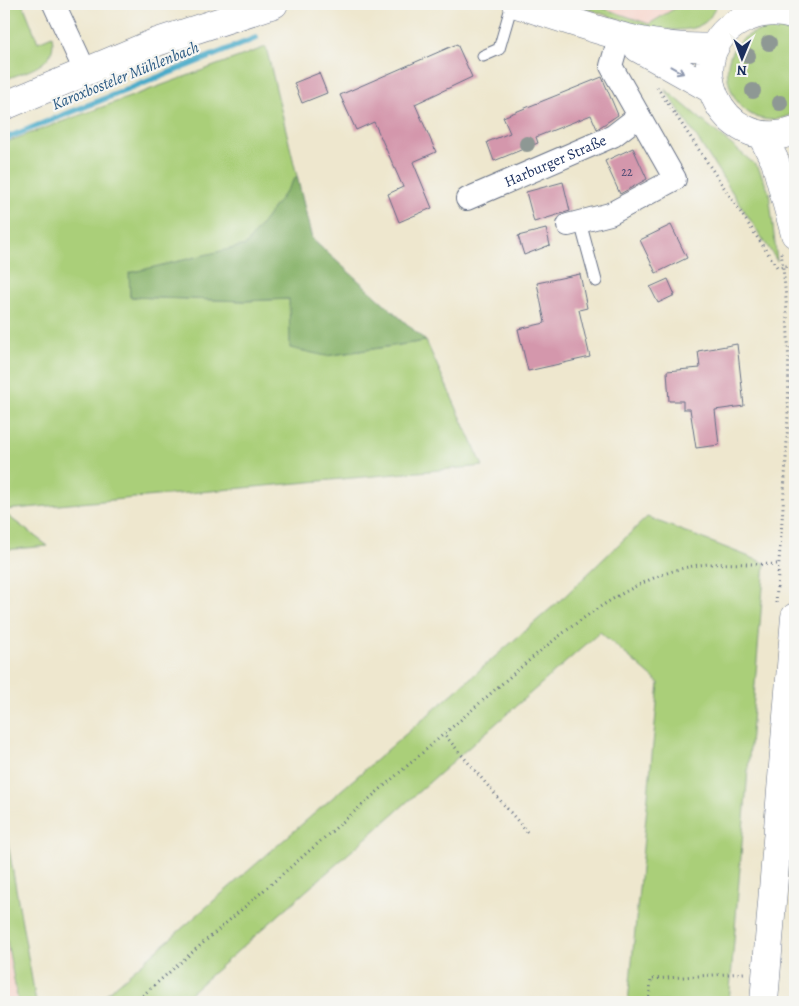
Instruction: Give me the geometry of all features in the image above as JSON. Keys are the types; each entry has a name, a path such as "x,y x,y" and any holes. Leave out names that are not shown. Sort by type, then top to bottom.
{"main road":[{"path":"4,106 86,74 157,42 274,4"},
{"path":"517,4 549,8 619,38 711,90"},
{"path":"779,10 754,14 737,13 715,47 709,76 711,90 718,106 730,120 744,130 762,136 782,136 795,131"},
{"path":"619,38 688,49 715,47"},
{"path":"762,136 775,161 795,234"},
{"path":"764,1002 795,617"}],"street":[{"path":"54,4 86,74"},
{"path":"574,223 610,214 675,178 611,66 619,38"},
{"name":"Harburger Straße","path":"467,199 613,136 639,116"}],"lane":[{"path":"483,56 499,49 512,4"},
{"path":"574,223 596,281"}],"path":[{"path":"659,80 657,87 777,267 795,265"},
{"path":"135,1002 444,734 584,616 655,578 699,565 779,564"},
{"path":"444,734 527,832"},
{"path":"649,1002 651,979 766,972"}],"shaded area":[{"path":"571,4 687,4 651,25 632,25"},
{"path":"4,925 18,1002 4,1002"}],"green space":[{"path":"4,4 23,4 38,42 52,36 53,46 45,61 38,66 4,80"},
{"path":"591,4 649,24 682,4 716,4 712,15 704,23 692,28 676,30 641,25 577,5"},
{"path":"779,28 795,34 795,112 773,120 754,116 739,103 730,86 728,66 734,48 751,34"},
{"path":"266,47 297,176 246,246 130,273 130,297 245,301 290,299 326,356 426,341 483,466 4,510 4,143"},
{"path":"665,89 758,167 769,192 777,261"},
{"path":"297,176 312,239 426,341 326,356 290,348 289,299 245,301 130,297 129,273 246,245"},
{"path":"4,513 48,546 4,550"},
{"path":"647,517 765,563 729,1002 628,1002 659,683 600,632 180,1002 97,1002 565,596"},
{"path":"4,821 36,1002 18,1002 4,925"}],"building":[{"path":"457,44 472,77 415,104 436,152 413,162 432,208 399,222 388,194 403,187 374,122 356,130 340,95"},
{"path":"319,73 327,93 302,103 294,83"},
{"path":"602,77 618,115 597,129 591,115 536,137 538,143 494,161 487,142 510,133 503,117"},
{"path":"633,148 647,179 620,194 605,161"},
{"path":"563,182 570,211 534,222 526,192"},
{"path":"671,225 687,258 656,273 640,240"},
{"path":"546,229 550,245 524,255 518,236"},
{"path":"580,274 587,308 579,310 590,357 528,371 518,329 545,323 537,283"},
{"path":"668,279 675,295 658,303 650,287"},
{"path":"737,344 744,406 715,410 719,445 696,448 690,409 683,409 683,401 669,401 667,371 700,368 698,351"}],"waterway":[{"name":"Karoxbosteler Mühlenbach","path":"4,139 256,38"}]}
